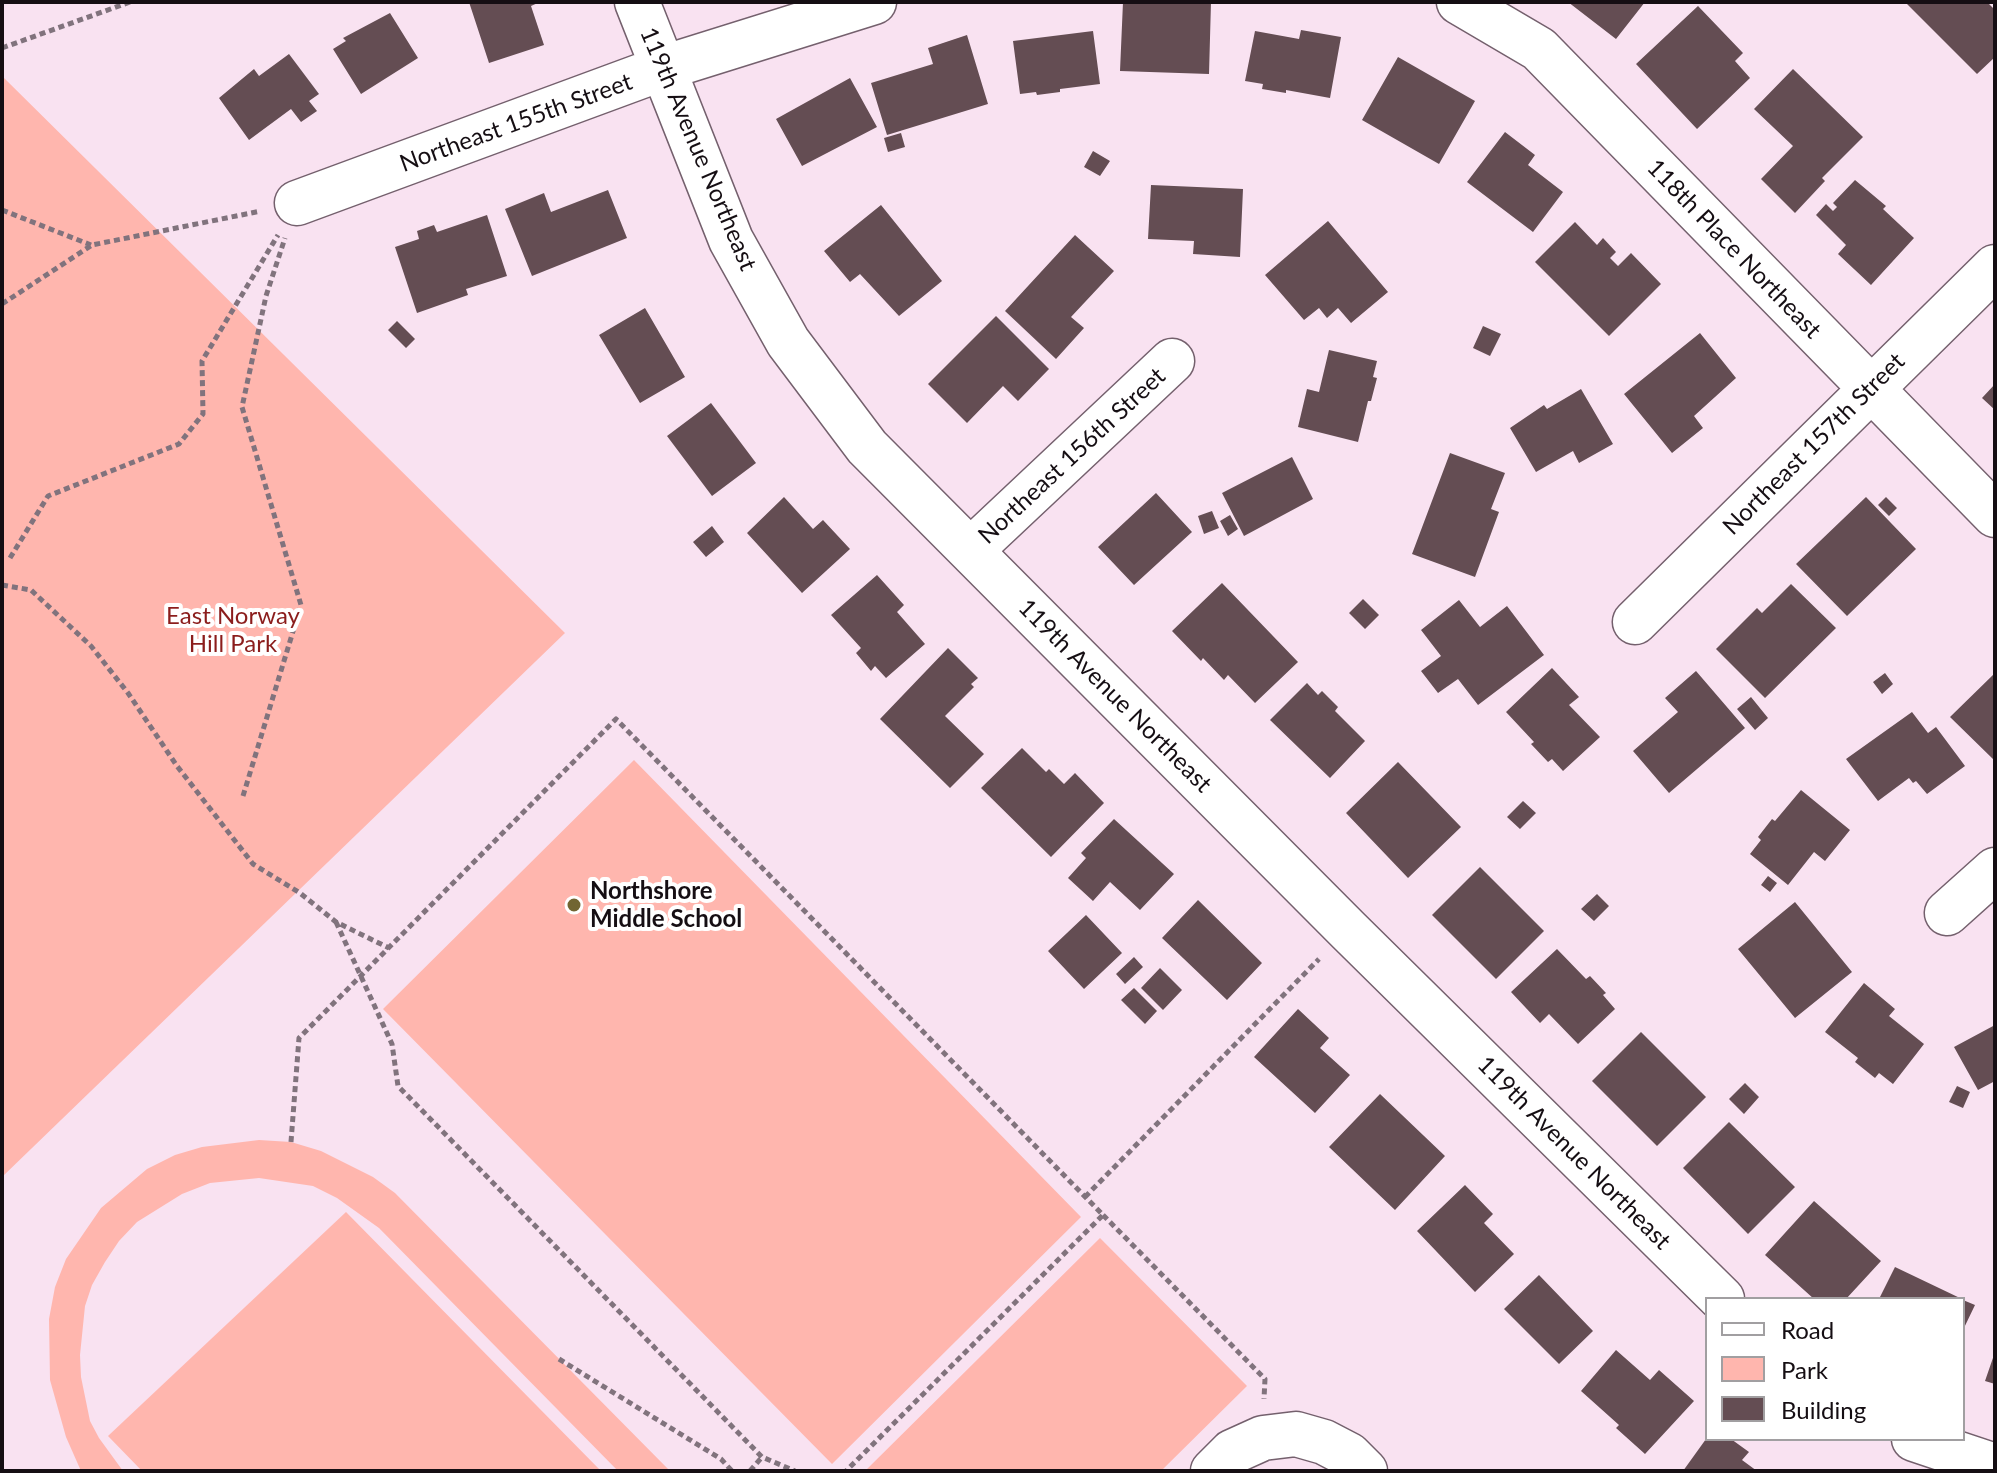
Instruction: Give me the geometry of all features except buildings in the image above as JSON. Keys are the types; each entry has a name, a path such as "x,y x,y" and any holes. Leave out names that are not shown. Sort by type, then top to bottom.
{"street":[{"name":"119th Avenue Northeast","path":"637,2 731,240 788,342 867,447 1348,930 1720,1297"},
{"name":"Northeast 155th Street","path":"297,203 663,68 874,2"},
{"name":"118th Place Northeast","path":"1459,2 1539,49 1995,515"},
{"name":"Northeast 157th Street","path":"1635,622 1995,268"},
{"name":"Northeast 156th Street","path":"971,550 1172,361"},
{"path":"1947,913 1995,870"},
{"path":"1213,1471 1232,1452 1263,1438 1296,1434 1324,1442 1349,1455 1365,1471"},
{"path":"1920,1441 1995,1466"}],"path":[{"path":"2,48 130,2"},
{"path":"2,304 92,245 297,203"},
{"path":"10,558 48,496 179,444 203,414 202,361 297,203"},
{"path":"243,796 301,605 242,407 266,296 297,203"},
{"path":"2,210 92,245"},
{"path":"2,585 31,590 91,646 128,693 177,766 253,864 300,893 336,922 389,948"},
{"path":"291,1142 299,1038 616,719 1265,1379 1263,1438"},
{"path":"336,922 392,1044 398,1086 762,1457 795,1471"},
{"path":"1085,1197 1348,930"},
{"path":"846,1471 1103,1215"},
{"path":"559,1359 721,1459 732,1471"},
{"path":"750,1471 762,1457"}],"green space":[{"name":"East Norway Hill Park","path":"2,76 565,633 2,1177"},
{"path":"634,760 1081,1217 832,1464 383,1009"},
{"path":"259,1140 291,1142 321,1151 373,1177 395,1193 670,1471 618,1471 379,1228 337,1198 313,1186 259,1178 210,1183 182,1194 137,1222 105,1262 85,1306 81,1377 90,1421 123,1471 81,1471 66,1437 50,1380 49,1319 55,1287 66,1259 101,1208 147,1169 175,1155 202,1147"},
{"path":"346,1212 601,1471 142,1471 108,1436"},
{"path":"1100,1238 1247,1386 1161,1471 865,1471"}],"place":[{"name":"Northshore Middle School","path":"574,905"}]}
